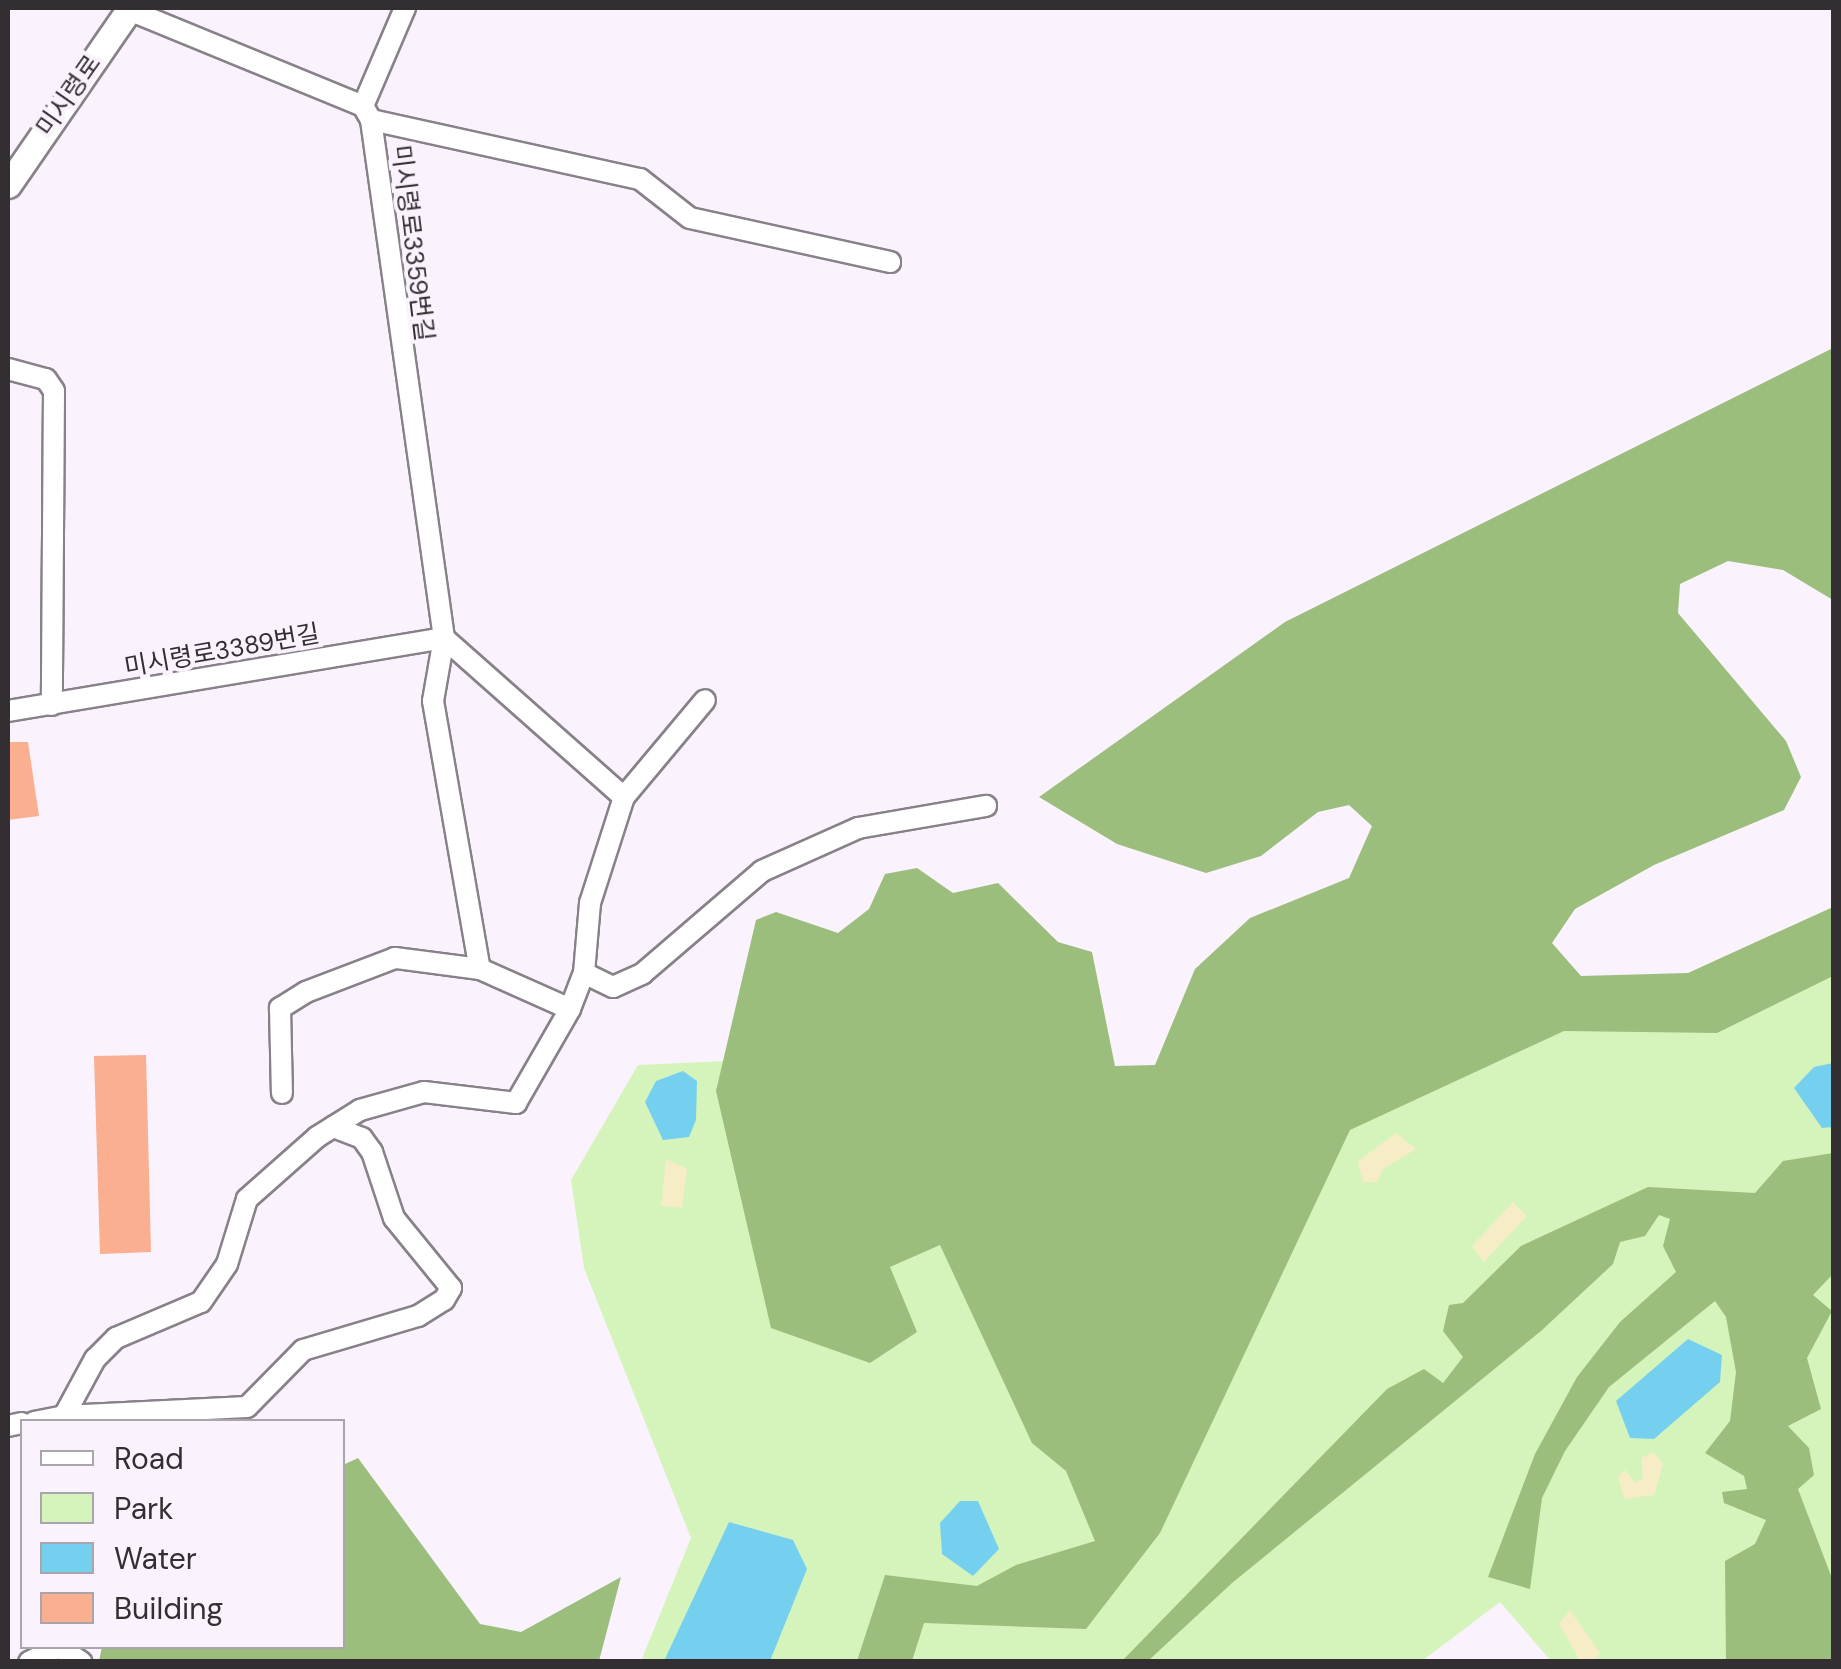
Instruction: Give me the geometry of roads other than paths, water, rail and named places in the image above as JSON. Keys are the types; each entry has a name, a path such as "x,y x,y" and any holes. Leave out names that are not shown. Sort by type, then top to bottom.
{"main road":[{"name":"미시령로","path":"8,156 124,8"},
{"name":"미시령로","path":"8,184 124,8"}],"street":[{"path":"124,8 367,113 640,179 690,218 890,262"},
{"path":"367,113 405,8"},
{"name":"미시령로3359번길","path":"367,113 444,638 433,701 480,970"},
{"path":"8,368 46,379 54,391 52,705"},
{"path":"444,638 624,797"},
{"name":"미시령로3389번길","path":"8,712 444,638"},
{"path":"64,1416 95,1358 116,1338 201,1302 227,1264 247,1199 334,1127 360,1110 424,1092 516,1103 570,1009 584,974 590,903 624,797 705,700"},
{"path":"584,974 614,987 642,974 762,871 858,828 986,806"},
{"path":"282,1093 280,1008 306,992 395,958 480,970 570,1009"},
{"path":"49,1419 247,1407 303,1350 418,1316 444,1300 451,1288 394,1218 372,1152 362,1138 334,1127"},
{"path":"29,1662 55,1649"}],"water":[{"path":"1833,1063 1833,1127 1822,1128 1794,1088 1814,1067"},
{"path":"683,1071 697,1081 696,1120 689,1137 663,1140 645,1102 656,1081"},
{"path":"1688,1339 1722,1355 1720,1382 1654,1439 1630,1438 1616,1401"},
{"path":"960,1501 978,1501 999,1549 973,1576 942,1554 940,1523"},
{"path":"729,1522 793,1540 807,1569 770,1661 664,1661"}]}
